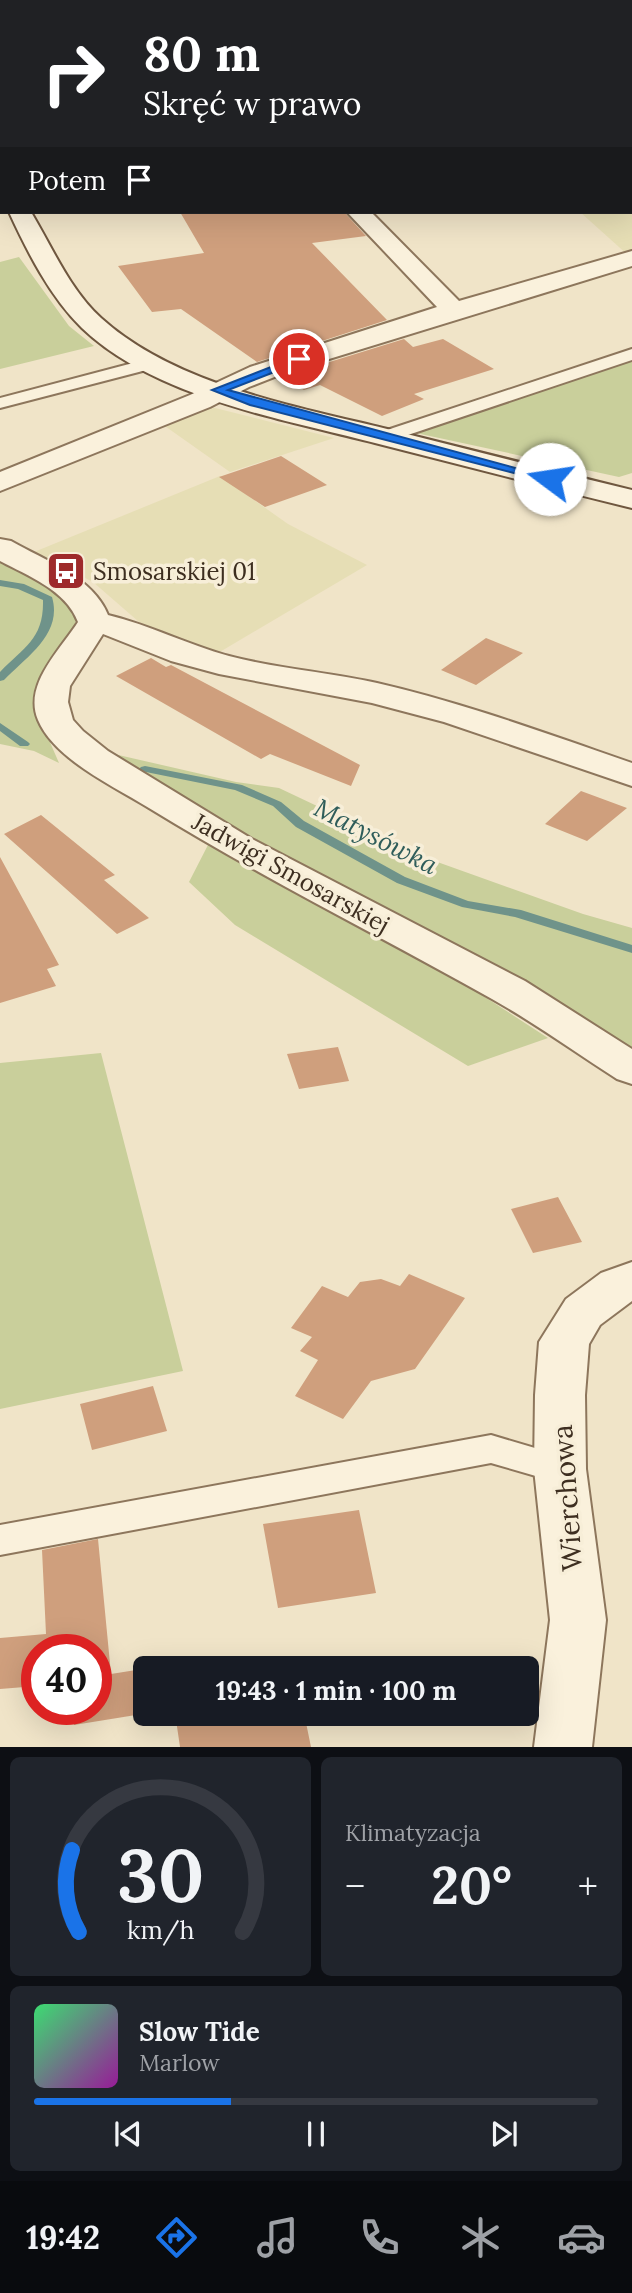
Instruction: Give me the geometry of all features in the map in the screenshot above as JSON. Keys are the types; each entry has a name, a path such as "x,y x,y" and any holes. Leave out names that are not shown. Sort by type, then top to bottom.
{"street":[{"path":"21,214 80,310 103,332 152,363 254,403 632,499"},
{"path":"360,214 454,310"},
{"path":"0,482 281,365 454,310 632,258"},
{"path":"0,548 66,586 85,601 93,612 94,622 119,628 183,654 231,667 375,693 456,715 632,775"},
{"name":"Jadwigi Smosarskiej","path":"94,622 53,686 51,702 55,721 70,739 95,758 239,847 510,991 632,1069"},
{"name":"Wierchowa","path":"563,1747 578,1620 560,1469 560,1395 564,1342 583,1312 618,1286 632,1280"}],"lane":[{"path":"384,437 632,354"},
{"path":"0,403 152,363"},
{"path":"0,1540 491,1449 560,1469"}],"shaded area":[{"path":"582,214 632,214 632,255 629,256"},
{"path":"207,406 334,438 230,472 162,424"},
{"path":"220,476 288,524 367,565 213,656 154,635 93,582 34,552"}],"green space":[{"path":"19,257 69,326 94,346 0,369 0,262"},
{"path":"632,361 632,473 619,477 416,433"},
{"path":"0,555 61,591 78,613 46,733 59,763 34,751 0,744"},
{"path":"114,754 236,782 279,788 429,859 583,914 632,928 632,1054 495,967 192,805"},
{"path":"209,843 420,955 548,1038 468,1066 235,925 189,882"},
{"path":"101,1053 183,1371 0,1409 0,1063"}],"building":[{"path":"181,214 346,214 366,236 312,243 387,320 257,362 181,309 152,312 118,266 204,253"},
{"path":"404,339 413,347 443,339 494,369 414,394 424,399 382,416 320,385 304,390 281,377"},
{"path":"281,456 327,485 265,507 219,477"},
{"path":"486,638 523,653 476,685 441,670"},
{"path":"151,658 166,667 171,665 360,765 351,786 270,754 261,759 116,676"},
{"path":"581,791 627,808 587,841 545,824"},
{"path":"41,815 115,875 104,880 149,918 117,934 4,834"},
{"path":"0,857 59,965 47,969 56,986 0,1003"},
{"path":"338,1047 349,1081 299,1089 287,1054"},
{"path":"558,1197 582,1242 533,1253 511,1209"},
{"path":"409,1274 465,1298 415,1369 371,1381 343,1419 295,1396 318,1360 300,1351 312,1337 291,1328 322,1286 348,1297 360,1282 381,1279 400,1286"},
{"path":"153,1386 167,1431 92,1450 80,1404"},
{"path":"359,1510 376,1593 278,1608 263,1524"},
{"path":"98,1539 107,1634 46,1634 42,1550"},
{"path":"21,1636 21,1687 0,1689 0,1638"},
{"path":"133,1670 133,1715 112,1719 112,1674"},
{"path":"177,1726 307,1726 311,1747 180,1747"}],"waterway":[{"name":"Matysówka","path":"0,583 20,586 48,599 46,626 41,636 0,678"},
{"name":"Matysówka","path":"0,726 24,744"},
{"name":"Matysówka","path":"145,769 238,787 277,804 300,824 401,880 466,904 517,913 632,949"}],"place":[{"name":"Smosarskiej 01","path":"66,571"}],"route":[{"path":"299,359 218,390 254,403 550,479"}]}
